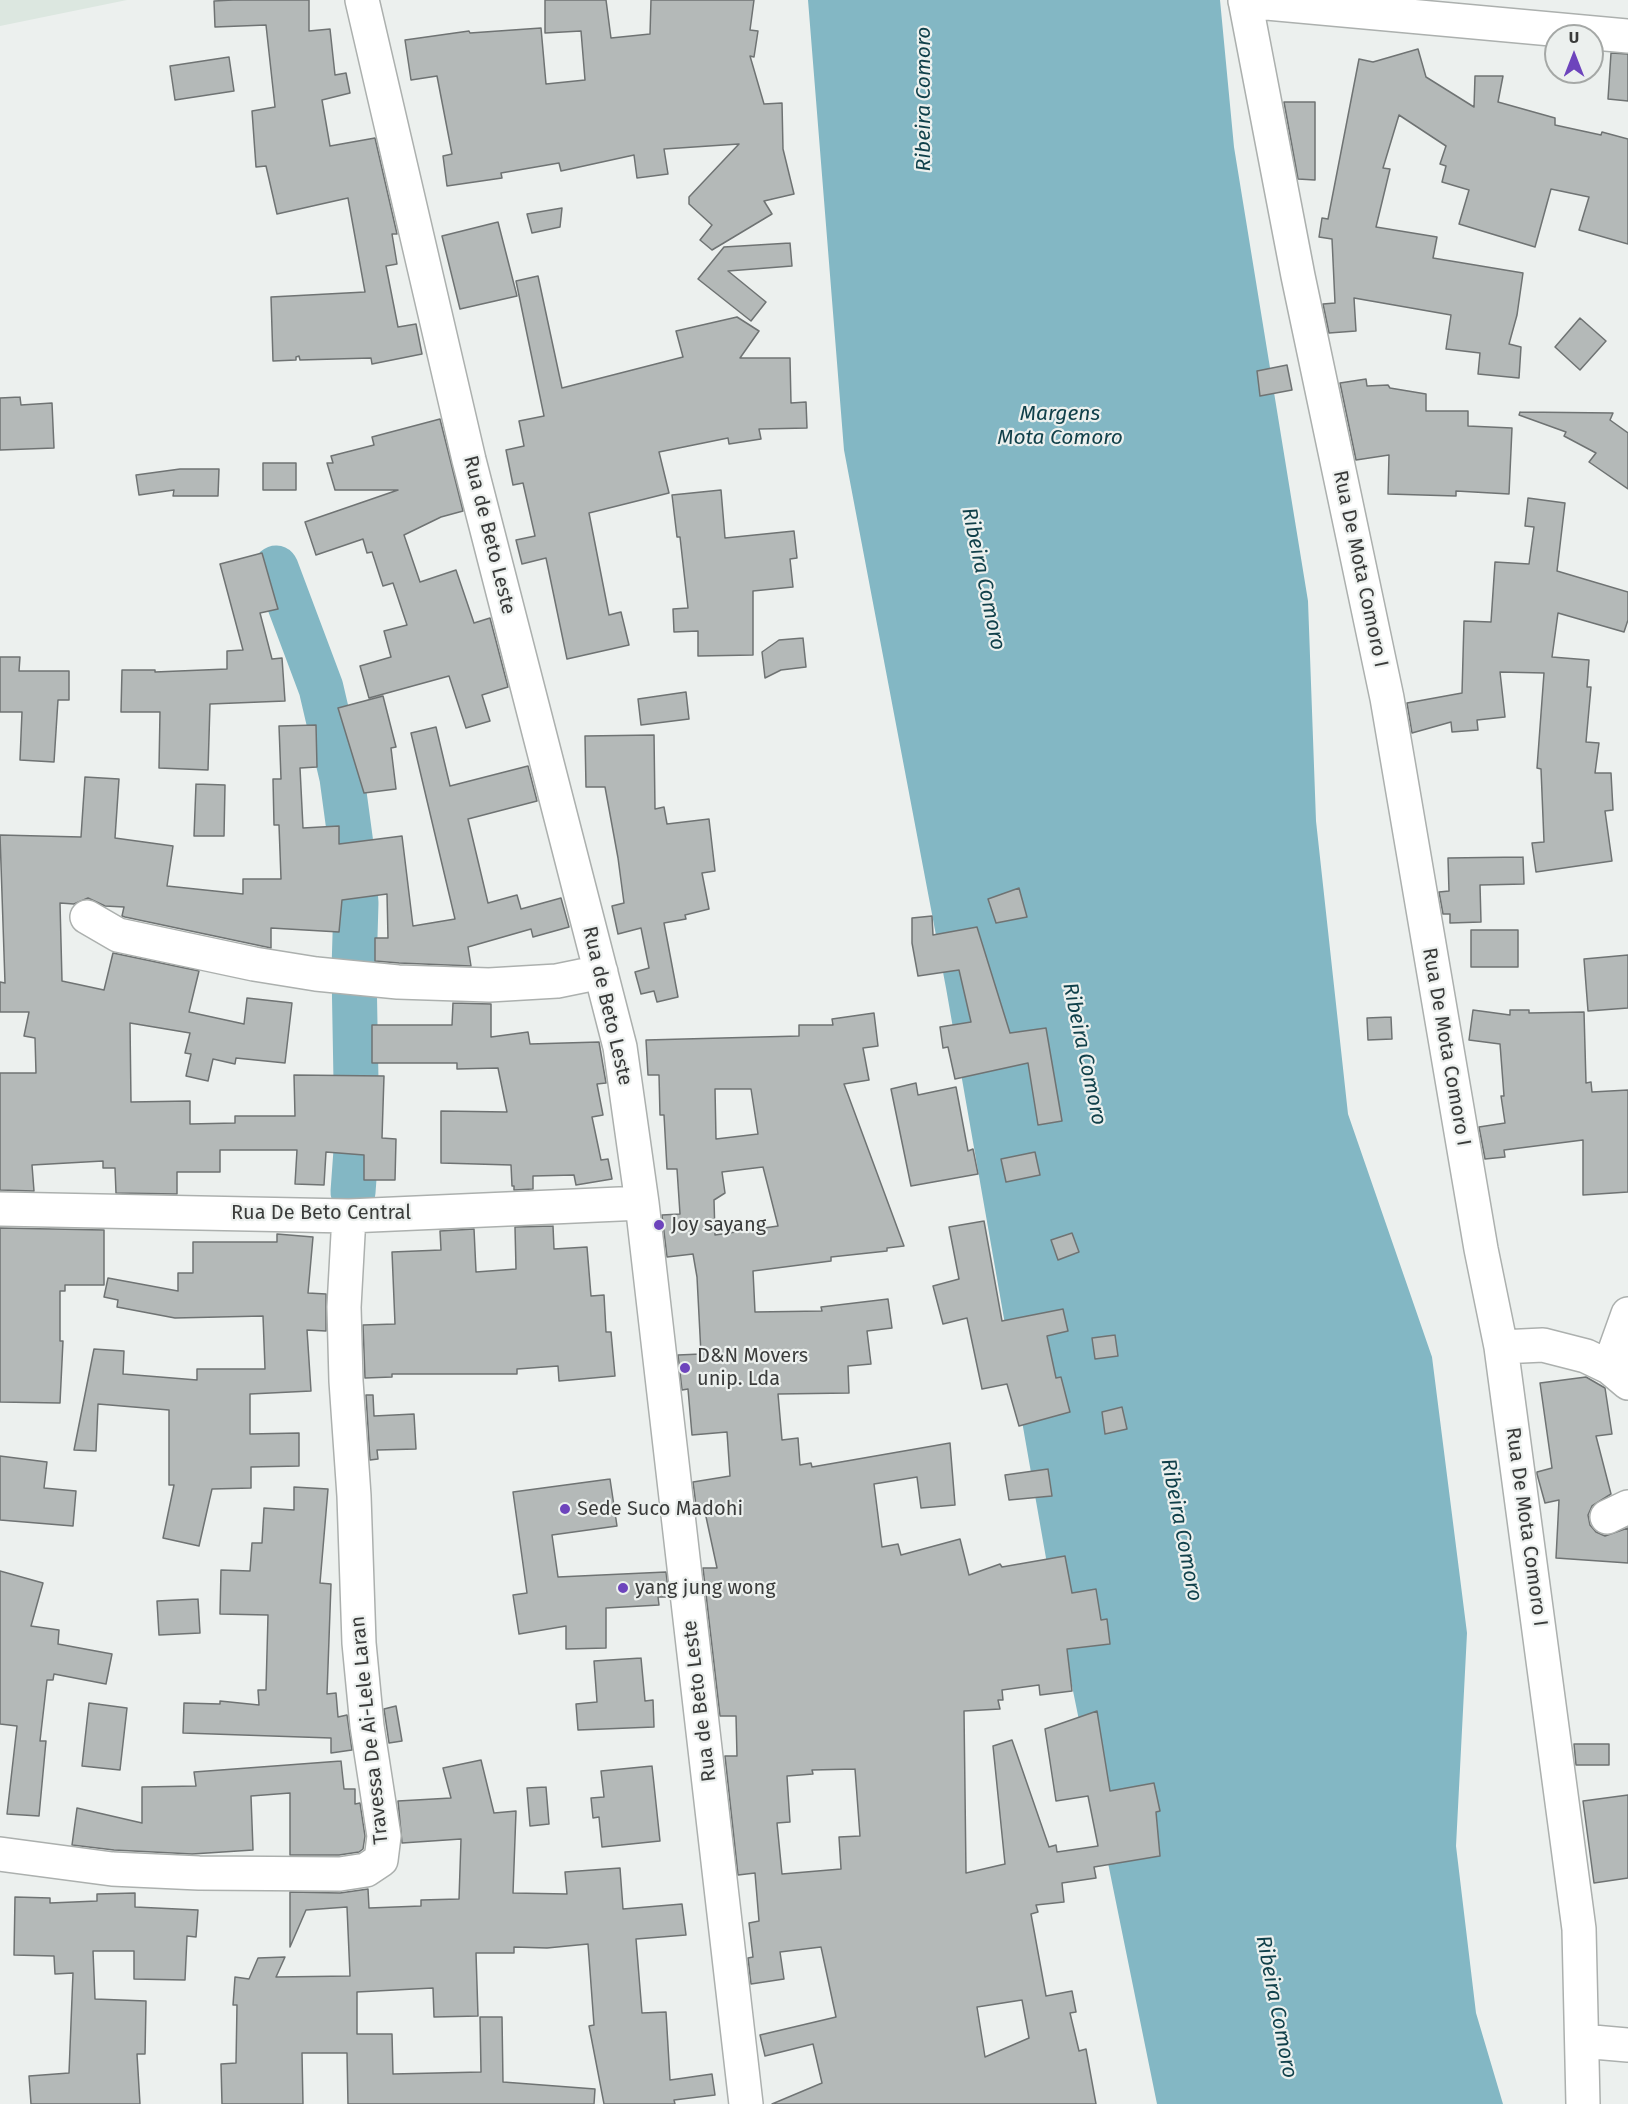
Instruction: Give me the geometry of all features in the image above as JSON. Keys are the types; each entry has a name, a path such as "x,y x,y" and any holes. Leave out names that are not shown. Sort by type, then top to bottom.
{"street":[{"name":"Rua de Beto Leste","path":"362,0 469,460 620,1047 642,1203 746,2104"},
{"path":"1245,1 1628,36"},
{"name":"Rua De Mota Comoro I","path":"1245,1 1298,276 1387,698 1481,1249 1501,1347 1579,1929 1583,2104"},
{"path":"87,917 118,935 254,964 316,974 398,982 489,985 557,981 601,972"},
{"name":"Rua De Beto Central","path":"0,1209 349,1216 642,1203"},
{"name":"Travessa De Ai-Lele Laran","path":"0,1854 112,1869 199,1873 340,1874 366,1870 381,1860 384,1836 367,1726 359,1643 354,1496 345,1381 344,1307 349,1216"},
{"path":"1501,1347 1543,1345 1586,1356 1619,1375 1628,1314"},
{"path":"1582,2041 1628,2044"}],"shaded area":[{"path":"0,0 127,0 0,26"}],"water":[{"name":"Margens Mota Comoro","path":"808,0 1220,0 1234,147 1308,601 1316,821 1348,1114 1432,1357 1467,1633 1456,1846 1476,2013 1503,2104 1157,2104 1046,1558 946,988 844,450"}],"building":[{"path":"309,0 309,31 330,29 335,75 346,73 350,93 322,100 330,146 375,138 397,234 392,234 397,264 386,266 398,327 416,324 422,354 372,364 371,358 300,360 299,356 296,360 273,361 271,297 365,292 348,198 277,214 266,166 256,167 252,111 275,107 266,25 215,27 214,1"},
{"path":"545,0 606,0 611,38 650,34 651,0 754,0 750,30 758,31 754,57 750,56 764,104 782,103 783,149 794,194 764,201 772,214 712,250 700,240 712,225 689,204 689,197 739,144 664,149 668,174 637,178 634,155 561,171 559,163 501,173 502,178 447,186 443,156 452,154 437,76 411,80 405,40 469,31 470,33 541,28 546,84 585,80 581,31 545,33"},
{"path":"1418,49 1426,77 1474,107 1475,76 1503,76 1498,102 1555,118 1555,125 1601,135 1602,132 1628,139 1628,244 1579,230 1589,197 1551,189 1535,247 1459,224 1469,190 1442,182 1446,166 1440,164 1446,146 1399,115 1383,168 1390,169 1376,227 1437,237 1433,258 1523,273 1517,315 1509,344 1521,347 1519,378 1478,374 1480,353 1446,349 1451,315 1354,298 1356,331 1329,333 1323,304 1335,303 1332,239 1319,237 1322,218 1328,219 1359,59 1373,62"},
{"path":"1611,53 1628,54 1628,101 1608,99"},
{"path":"229,57 234,91 175,100 170,66"},
{"path":"1284,102 1315,102 1315,180 1298,179"},
{"path":"562,208 560,227 532,233 527,214"},
{"path":"498,222 517,296 460,309 442,236"},
{"path":"790,243 792,266 728,271 766,302 751,321 698,279 724,247"},
{"path":"538,276 562,388 683,357 676,331 737,317 759,331 740,358 790,358 791,403 806,402 807,428 759,429 761,439 729,444 728,438 659,452 669,493 589,513 609,615 621,612 629,645 567,659 546,558 522,564 516,540 535,536 523,483 513,485 506,450 524,446 519,421 544,416 516,281"},
{"path":"1580,318 1606,341 1580,370 1555,347"},
{"path":"1287,365 1292,390 1260,396 1257,371"},
{"path":"1366,379 1367,386 1388,385 1390,388 1426,394 1426,411 1468,411 1468,426 1512,428 1509,494 1456,491 1456,496 1388,494 1389,455 1356,460 1340,383"},
{"path":"20,397 21,405 52,403 54,448 0,450 0,398"},
{"path":"1520,412 1613,413 1610,420 1628,433 1628,489 1589,462 1596,453 1564,436 1566,432 1519,415"},
{"path":"440,419 463,511 441,517 404,535 420,582 456,570 474,623 490,618 508,687 482,695 490,721 466,728 449,676 369,698 360,666 391,657 384,631 407,625 393,583 383,586 372,552 367,553 363,539 316,555 305,522 398,490 335,490 327,463 333,463 331,456 374,445 372,437"},
{"path":"263,463 296,463 296,490 263,490"},
{"path":"180,469 219,469 218,496 173,496 174,490 139,495 136,475"},
{"path":"721,490 725,538 794,531 797,558 790,559 793,587 753,591 753,655 698,656 698,631 674,632 673,609 688,608 680,537 677,537 672,495"},
{"path":"1528,498 1565,503 1557,571 1628,592 1628,620 1624,632 1558,613 1552,657 1589,660 1587,687 1591,687 1586,742 1599,743 1595,773 1611,773 1613,810 1605,811 1612,861 1536,872 1532,843 1544,842 1541,769 1537,768 1544,673 1500,672 1505,717 1477,720 1478,730 1452,732 1451,722 1412,733 1407,703 1462,693 1464,621 1491,622 1495,562 1529,564 1534,527 1525,526"},
{"path":"262,553 278,609 260,613 272,659 282,658 285,701 210,704 208,770 159,768 160,712 121,712 122,670 155,670 155,672 227,669 227,651 243,650 220,564"},
{"path":"803,638 806,667 781,670 765,678 762,652 779,640"},
{"path":"0,657 20,657 19,671 69,671 69,700 58,700 54,762 20,760 22,712 0,712"},
{"path":"686,692 689,719 641,725 638,699"},
{"path":"383,696 396,747 391,748 396,789 364,793 338,708"},
{"path":"316,725 317,767 300,768 303,828 339,826 339,844 402,836 413,926 455,919 411,733 436,727 450,786 528,766 537,801 468,819 488,903 517,895 521,909 561,898 569,927 533,937 531,929 468,947 471,966 399,963 375,961 375,938 388,938 387,894 342,900 339,932 271,928 271,948 125,917 122,916 124,907 105,906 88,898 74,904 60,903 62,981 104,990 113,953 199,971 189,1012 244,1024 247,998 292,1003 285,1063 236,1058 235,1064 213,1059 208,1081 186,1076 191,1054 185,1053 190,1033 130,1023 131,1102 190,1101 190,1124 235,1123 235,1116 295,1116 294,1075 384,1076 382,1138 396,1139 395,1180 364,1180 364,1155 326,1152 324,1185 295,1184 297,1150 220,1150 220,1172 177,1172 177,1194 116,1193 115,1168 103,1168 103,1161 32,1165 34,1191 0,1190 0,1073 36,1073 35,1038 24,1036 29,1012 0,1012 0,982 5,983 0,835 81,837 85,777 119,779 115,838 173,846 167,886 243,894 243,879 281,879 279,825 274,825 273,779 281,779 279,726"},
{"path":"654,735 655,809 664,807 667,824 709,819 715,871 702,873 709,909 685,915 686,919 664,923 678,997 657,1002 654,991 641,994 635,972 649,968 641,928 618,934 612,906 624,903 618,858 605,787 586,787 585,736"},
{"path":"196,784 225,785 224,836 194,836"},
{"path":"1523,857 1524,884 1480,885 1481,922 1450,923 1450,914 1443,914 1439,892 1449,891 1448,858"},
{"path":"1019,888 1027,917 996,923 988,899"},
{"path":"932,916 933,935 977,927 1010,1033 1046,1028 1062,1121 1038,1125 1028,1063 955,1079 948,1047 943,1048 940,1027 971,1022 959,970 918,976 912,943 912,918"},
{"path":"1471,930 1518,930 1518,967 1471,967"},
{"path":"1628,955 1628,1008 1588,1011 1584,959"},
{"path":"453,1003 491,1004 491,1037 528,1032 530,1044 599,1042 606,1083 597,1084 603,1115 592,1117 601,1160 608,1159 612,1179 576,1185 574,1175 533,1176 533,1189 514,1190 511,1165 441,1163 441,1111 507,1112 498,1068 457,1069 457,1063 372,1063 372,1025 452,1025"},
{"path":"1473,1010 1510,1015 1510,1010 1529,1010 1529,1013 1584,1012 1586,1083 1591,1082 1592,1092 1628,1090 1628,1192 1583,1195 1583,1140 1504,1150 1505,1157 1485,1159 1479,1127 1505,1123 1501,1096 1504,1096 1500,1044 1469,1040"},
{"path":"874,1013 878,1046 863,1048 869,1080 844,1084 904,1246 887,1248 887,1251 831,1257 831,1261 753,1271 755,1312 822,1311 821,1307 888,1299 892,1328 867,1331 871,1364 848,1366 849,1393 778,1394 782,1440 798,1438 800,1465 811,1463 812,1467 950,1443 955,1505 921,1508 917,1477 874,1484 882,1547 898,1544 901,1555 960,1539 969,1575 1000,1564 1002,1567 1065,1556 1072,1593 1096,1589 1101,1620 1107,1619 1110,1644 1067,1649 1072,1691 1040,1695 1039,1685 1002,1690 1003,1700 998,1700 1000,1709 964,1711 966,1873 1005,1864 993,1746 1012,1740 1049,1847 1056,1845 1057,1852 1098,1846 1088,1796 1056,1801 1045,1729 1097,1711 1110,1791 1154,1783 1160,1811 1156,1812 1160,1856 1094,1867 1096,1878 1062,1883 1064,1902 1036,1905 1038,1912 1031,1914 1046,1996 1072,1991 1076,2012 1070,2013 1079,2051 1086,2049 1096,2104 772,2104 822,2083 813,2044 765,2056 760,2035 836,2017 821,1947 780,1952 784,1979 751,1984 748,1958 753,1957 749,1923 759,1921 755,1873 738,1875 725,1756 737,1756 736,1716 720,1716 703,1568 717,1568 705,1512 697,1513 693,1482 730,1476 727,1432 692,1435 688,1389 682,1390 678,1355 701,1354 697,1277 693,1254 667,1257 662,1215 680,1214 677,1169 667,1169 664,1115 660,1115 659,1075 648,1075 646,1040 799,1036 799,1025 833,1025 832,1019","holes":["715,1089 751,1089 758,1134 716,1139","763,1167 778,1226 715,1235 714,1200 725,1193 722,1172","855,1769 860,1836 839,1837 841,1869 782,1874 777,1823 790,1822 787,1776 813,1774 812,1770","1022,2000 1029,2038 985,2057 977,2007"]},
{"path":"1391,1017 1392,1039 1368,1040 1367,1018"},
{"path":"916,1083 918,1095 956,1087 968,1151 973,1149 978,1174 911,1186 891,1089"},
{"path":"1035,1152 1040,1175 1006,1182 1001,1159"},
{"path":"984,1221 1002,1321 1063,1309 1068,1331 1047,1336 1056,1378 1061,1377 1070,1412 1019,1426 1007,1384 982,1389 967,1318 943,1324 933,1286 959,1279 949,1227"},
{"path":"553,1226 554,1249 587,1247 591,1296 604,1295 606,1332 611,1332 615,1376 559,1381 558,1366 517,1369 517,1374 392,1374 392,1377 365,1378 363,1325 395,1324 392,1252 441,1250 440,1231 474,1229 476,1272 516,1269 515,1227"},
{"path":"0,1228 104,1230 104,1285 65,1285 65,1291 60,1291 60,1341 63,1341 60,1403 0,1402"},
{"path":"1072,1233 1079,1252 1058,1260 1051,1240"},
{"path":"277,1234 313,1237 308,1293 326,1294 326,1331 307,1330 311,1391 250,1394 250,1434 299,1433 299,1466 251,1467 251,1488 212,1489 199,1546 163,1538 174,1485 169,1485 169,1410 98,1404 96,1451 74,1450 94,1349 124,1351 123,1374 197,1380 197,1369 265,1369 263,1316 175,1318 117,1307 118,1300 104,1297 108,1278 178,1291 178,1273 193,1273 193,1242 277,1242"},
{"path":"1115,1335 1118,1356 1095,1359 1092,1338"},
{"path":"1586,1377 1605,1388 1612,1434 1596,1436 1611,1494 1592,1506 1588,1515 1590,1525 1596,1532 1605,1536 1628,1528 1628,1563 1556,1558 1559,1500 1545,1503 1537,1474 1537,1472 1552,1468 1540,1383"},
{"path":"366,1395 373,1395 374,1416 414,1414 416,1449 377,1450 378,1459 370,1460"},
{"path":"1122,1407 1127,1429 1105,1434 1102,1412"},
{"path":"0,1456 47,1462 44,1488 76,1491 73,1526 0,1520"},
{"path":"1048,1469 1052,1496 1009,1500 1005,1475"},
{"path":"610,1479 617,1526 552,1535 558,1577 666,1572 669,1597 658,1597 659,1605 606,1608 606,1648 566,1649 566,1626 519,1634 513,1595 527,1593 513,1492"},
{"path":"294,1487 328,1489 320,1583 331,1584 327,1694 336,1693 338,1717 347,1715 352,1750 331,1753 331,1738 183,1733 184,1703 220,1704 220,1701 259,1705 258,1690 266,1690 268,1615 220,1614 221,1570 250,1571 252,1543 262,1543 264,1508 294,1510"},
{"path":"0,1571 43,1583 31,1626 59,1630 58,1644 112,1654 106,1684 54,1674 53,1680 47,1680 40,1741 46,1741 39,1816 7,1814 17,1726 0,1724"},
{"path":"198,1599 200,1633 159,1635 157,1601"},
{"path":"641,1658 645,1701 653,1700 654,1727 578,1730 576,1704 597,1702 594,1661"},
{"path":"89,1703 127,1708 120,1770 82,1766"},
{"path":"396,1706 402,1741 389,1743 384,1709"},
{"path":"1574,1744 1609,1744 1609,1765 1576,1765"},
{"path":"481,1760 494,1813 516,1811 513,1893 567,1894 565,1872 620,1868 623,1909 682,1904 686,1935 636,1939 642,2013 666,2012 670,2080 712,2074 715,2095 674,2100 675,2104 604,2104 589,2026 594,2025 588,1944 547,1948 514,1947 514,1953 476,1953 478,2016 434,2017 433,1988 357,1992 357,2034 392,2034 393,2074 481,2072 480,2017 502,2017 503,2082 595,2089 594,2104 348,2104 347,2053 302,2053 303,2104 222,2104 221,2064 236,2063 237,2005 233,2005 235,1977 249,1979 258,1958 285,1957 276,1977 350,1976 347,1907 306,1910 290,1947 290,1892 340,1893 368,1889 369,1908 421,1906 421,1900 459,1899 461,1839 402,1843 398,1801 451,1798 443,1768"},
{"path":"341,1761 344,1789 355,1789 355,1804 360,1803 365,1836 363,1849 359,1852 339,1855 290,1855 290,1793 251,1796 253,1850 192,1854 114,1850 72,1845 77,1808 142,1823 142,1787 196,1786 194,1772"},
{"path":"652,1766 660,1841 602,1847 599,1817 593,1818 591,1798 604,1797 601,1771"},
{"path":"546,1787 549,1824 530,1826 527,1788"},
{"path":"1628,1795 1628,1878 1594,1883 1583,1801"},
{"path":"135,1893 135,1907 198,1910 196,1937 187,1936 185,1980 134,1979 134,1951 93,1951 95,1999 146,2001 145,2054 137,2054 140,2104 31,2104 29,2076 69,2073 73,1973 55,1974 54,1956 14,1955 15,1897 50,1898 50,1903 97,1901 97,1894"}],"waterway":[{"path":"276,568 321,688 342,778 352,852 356,903 354,969 357,1137 353,1192"}],"place":[{"name":"Joy sayang","path":"659,1225"},
{"name":"D&N Movers unip. Lda","path":"685,1368"},
{"name":"Sede Suco Madohi","path":"565,1509"},
{"name":"yang jung wong","path":"623,1588"}],"water label":[{"name":"Ribeira Comoro","path":"924,99"},
{"name":"Ribeira Comoro","path":"983,579"},
{"name":"Ribeira Comoro","path":"1084,1054"},
{"name":"Ribeira Comoro","path":"1181,1530"},
{"name":"Ribeira Comoro","path":"1276,2007"}]}
